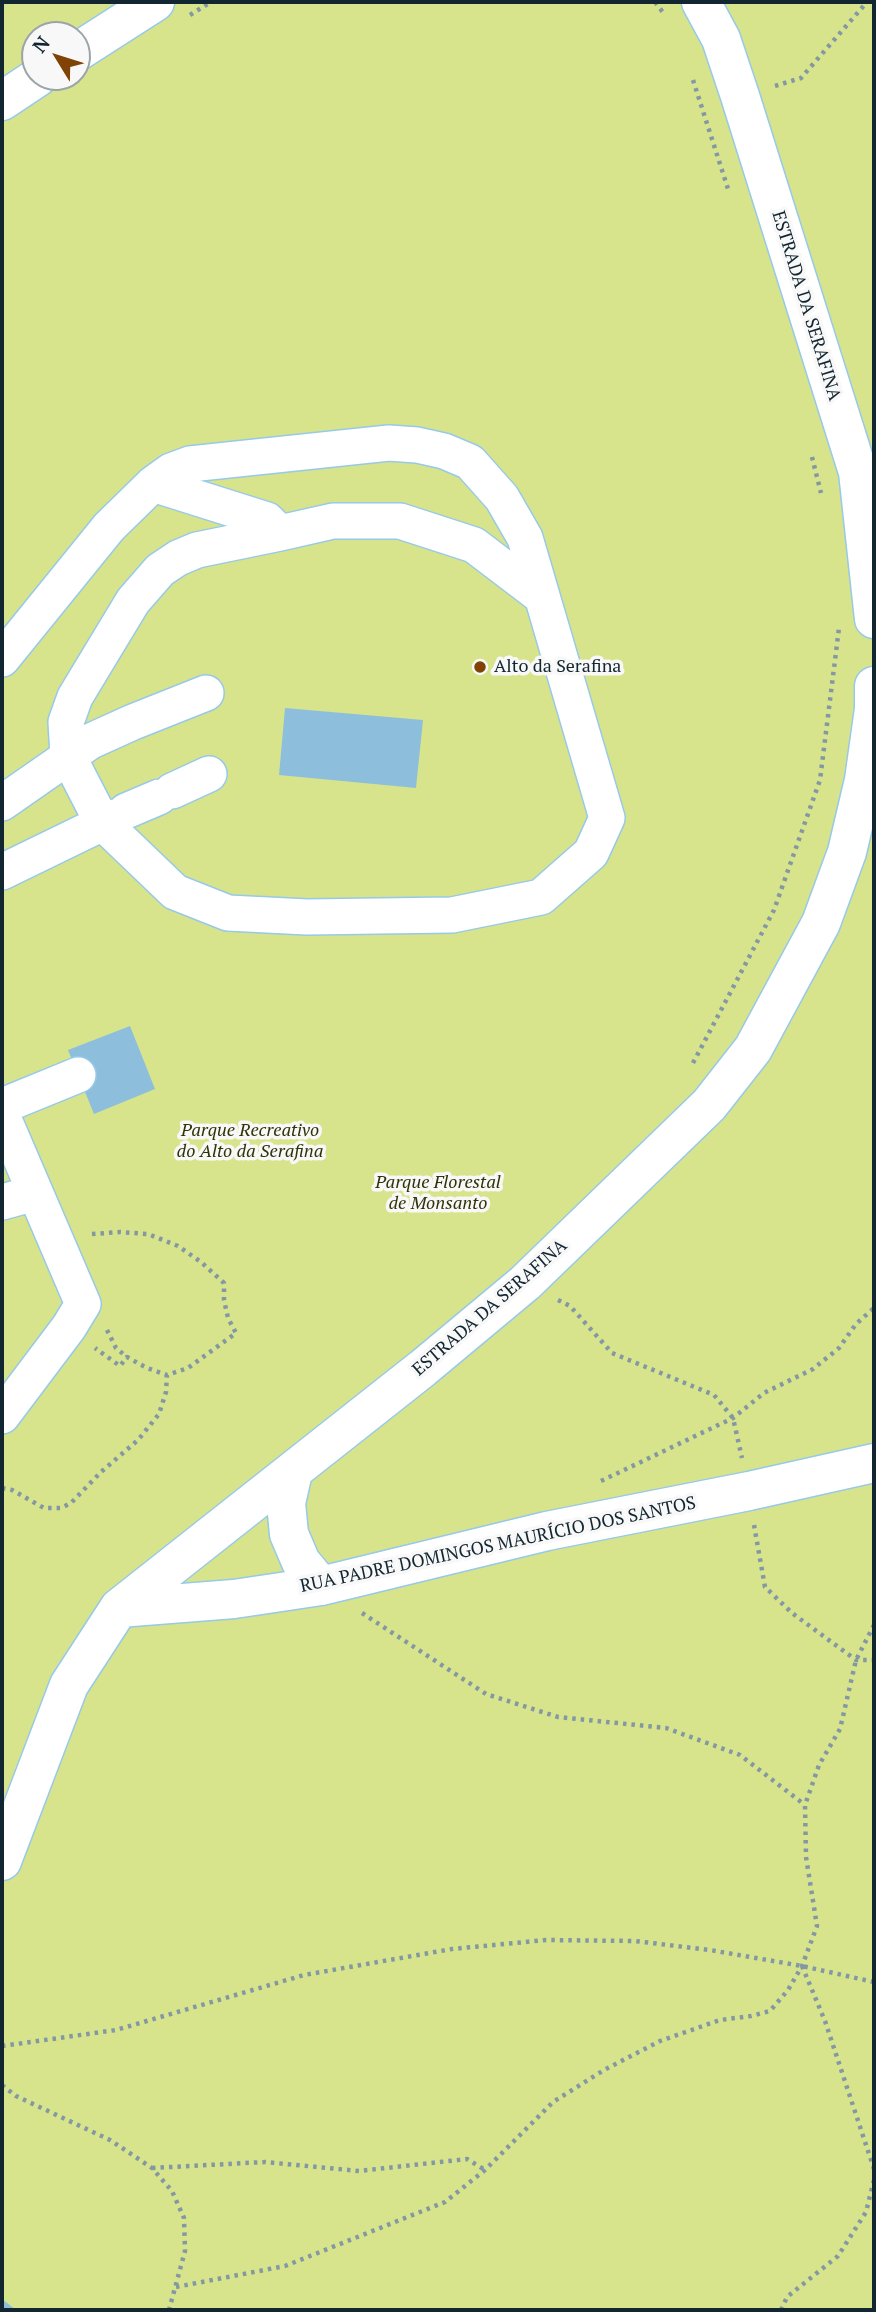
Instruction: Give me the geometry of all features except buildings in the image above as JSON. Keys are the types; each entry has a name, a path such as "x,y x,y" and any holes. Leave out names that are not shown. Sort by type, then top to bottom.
{"street":[{"path":"91,43 155,2"},
{"name":"ESTRADA DA SERAFINA","path":"685,11 721,39 858,472 856,623"},
{"path":"2,101 21,88"},
{"path":"2,659 109,527 153,484 171,471 190,464 388,443 417,444 470,462 502,498 525,538 607,818 592,853 541,897 452,915 307,916 228,913 175,892 68,756 66,722 75,697 133,601 160,570 177,558 197,550 333,521 400,521 474,545 541,596"},
{"path":"153,484 267,520 280,533"},
{"name":"ESTRADA DA SERAFINA","path":"2,1861 69,1685 119,1608 293,1472 525,1283 709,1105 752,1049 821,923 847,852 864,780 874,709 874,686"},
{"path":"2,803 92,741 206,693"},
{"path":"2,872 219,769"},
{"path":"2,1105 78,1075"},
{"path":"2,1115 83,1304 69,1327 2,1416"},
{"path":"2,1202 41,1207"},
{"name":"RUA PADRE DOMINGOS MAURÍCIO DOS SANTOS","path":"119,1608 234,1600 321,1586 547,1531 874,1463"},
{"path":"293,1472 286,1503 289,1534 301,1562 321,1586"}],"path":[{"path":"655,2 685,11"},
{"path":"740,96 801,78 866,2"},
{"path":"690,69 731,199"},
{"path":"809,444 822,496"},
{"path":"690,1068 774,910 820,780 856,623"},
{"path":"41,1207 85,1234 148,1234 178,1246 224,1283 228,1318 236,1333 188,1368 167,1375 127,1357 120,1366 69,1327"},
{"path":"525,1283 570,1306 612,1353 715,1395 733,1418"},
{"path":"596,1484 733,1418 764,1393 790,1382 826,1360 839,1348 856,1324 874,1308"},
{"path":"2,1488 12,1490 44,1508 61,1508 71,1503 138,1440 159,1414 166,1392 167,1375"},
{"path":"749,1491 765,1587 792,1613 856,1660 874,1660"},
{"path":"321,1586 486,1694 558,1717 666,1728 740,1755 805,1804"},
{"path":"177,2287 285,2266 445,2202 485,2170 553,2102 604,2070 660,2041 720,2020 770,2011 788,1990 802,1965 817,1926 806,1857 805,1804 819,1765 840,1728 856,1660 874,1625"},
{"path":"2,2046 116,2030 304,1975 452,1950 545,1940 635,1941 710,1950 802,1965 874,1982"},
{"path":"802,1965 825,2021 874,2169"},
{"path":"2,2085 16,2096 110,2140 152,2168 172,2191 184,2218 185,2251 169,2310"},
{"path":"152,2168 265,2162 359,2171 467,2160 485,2170"},
{"path":"781,2310 787,2297 838,2256 866,2212 874,2180"},
{"path":"866,2212 874,2209"}],"green space":[{"name":"Parque Florestal de Monsanto","path":"2,2 874,2 874,2310 2,2310"}],"place":[{"name":"Alto da Serafina","path":"480,667"}],"park label":[{"name":"Parque Recreativo do Alto da Serafina","path":"250,1141"}]}
